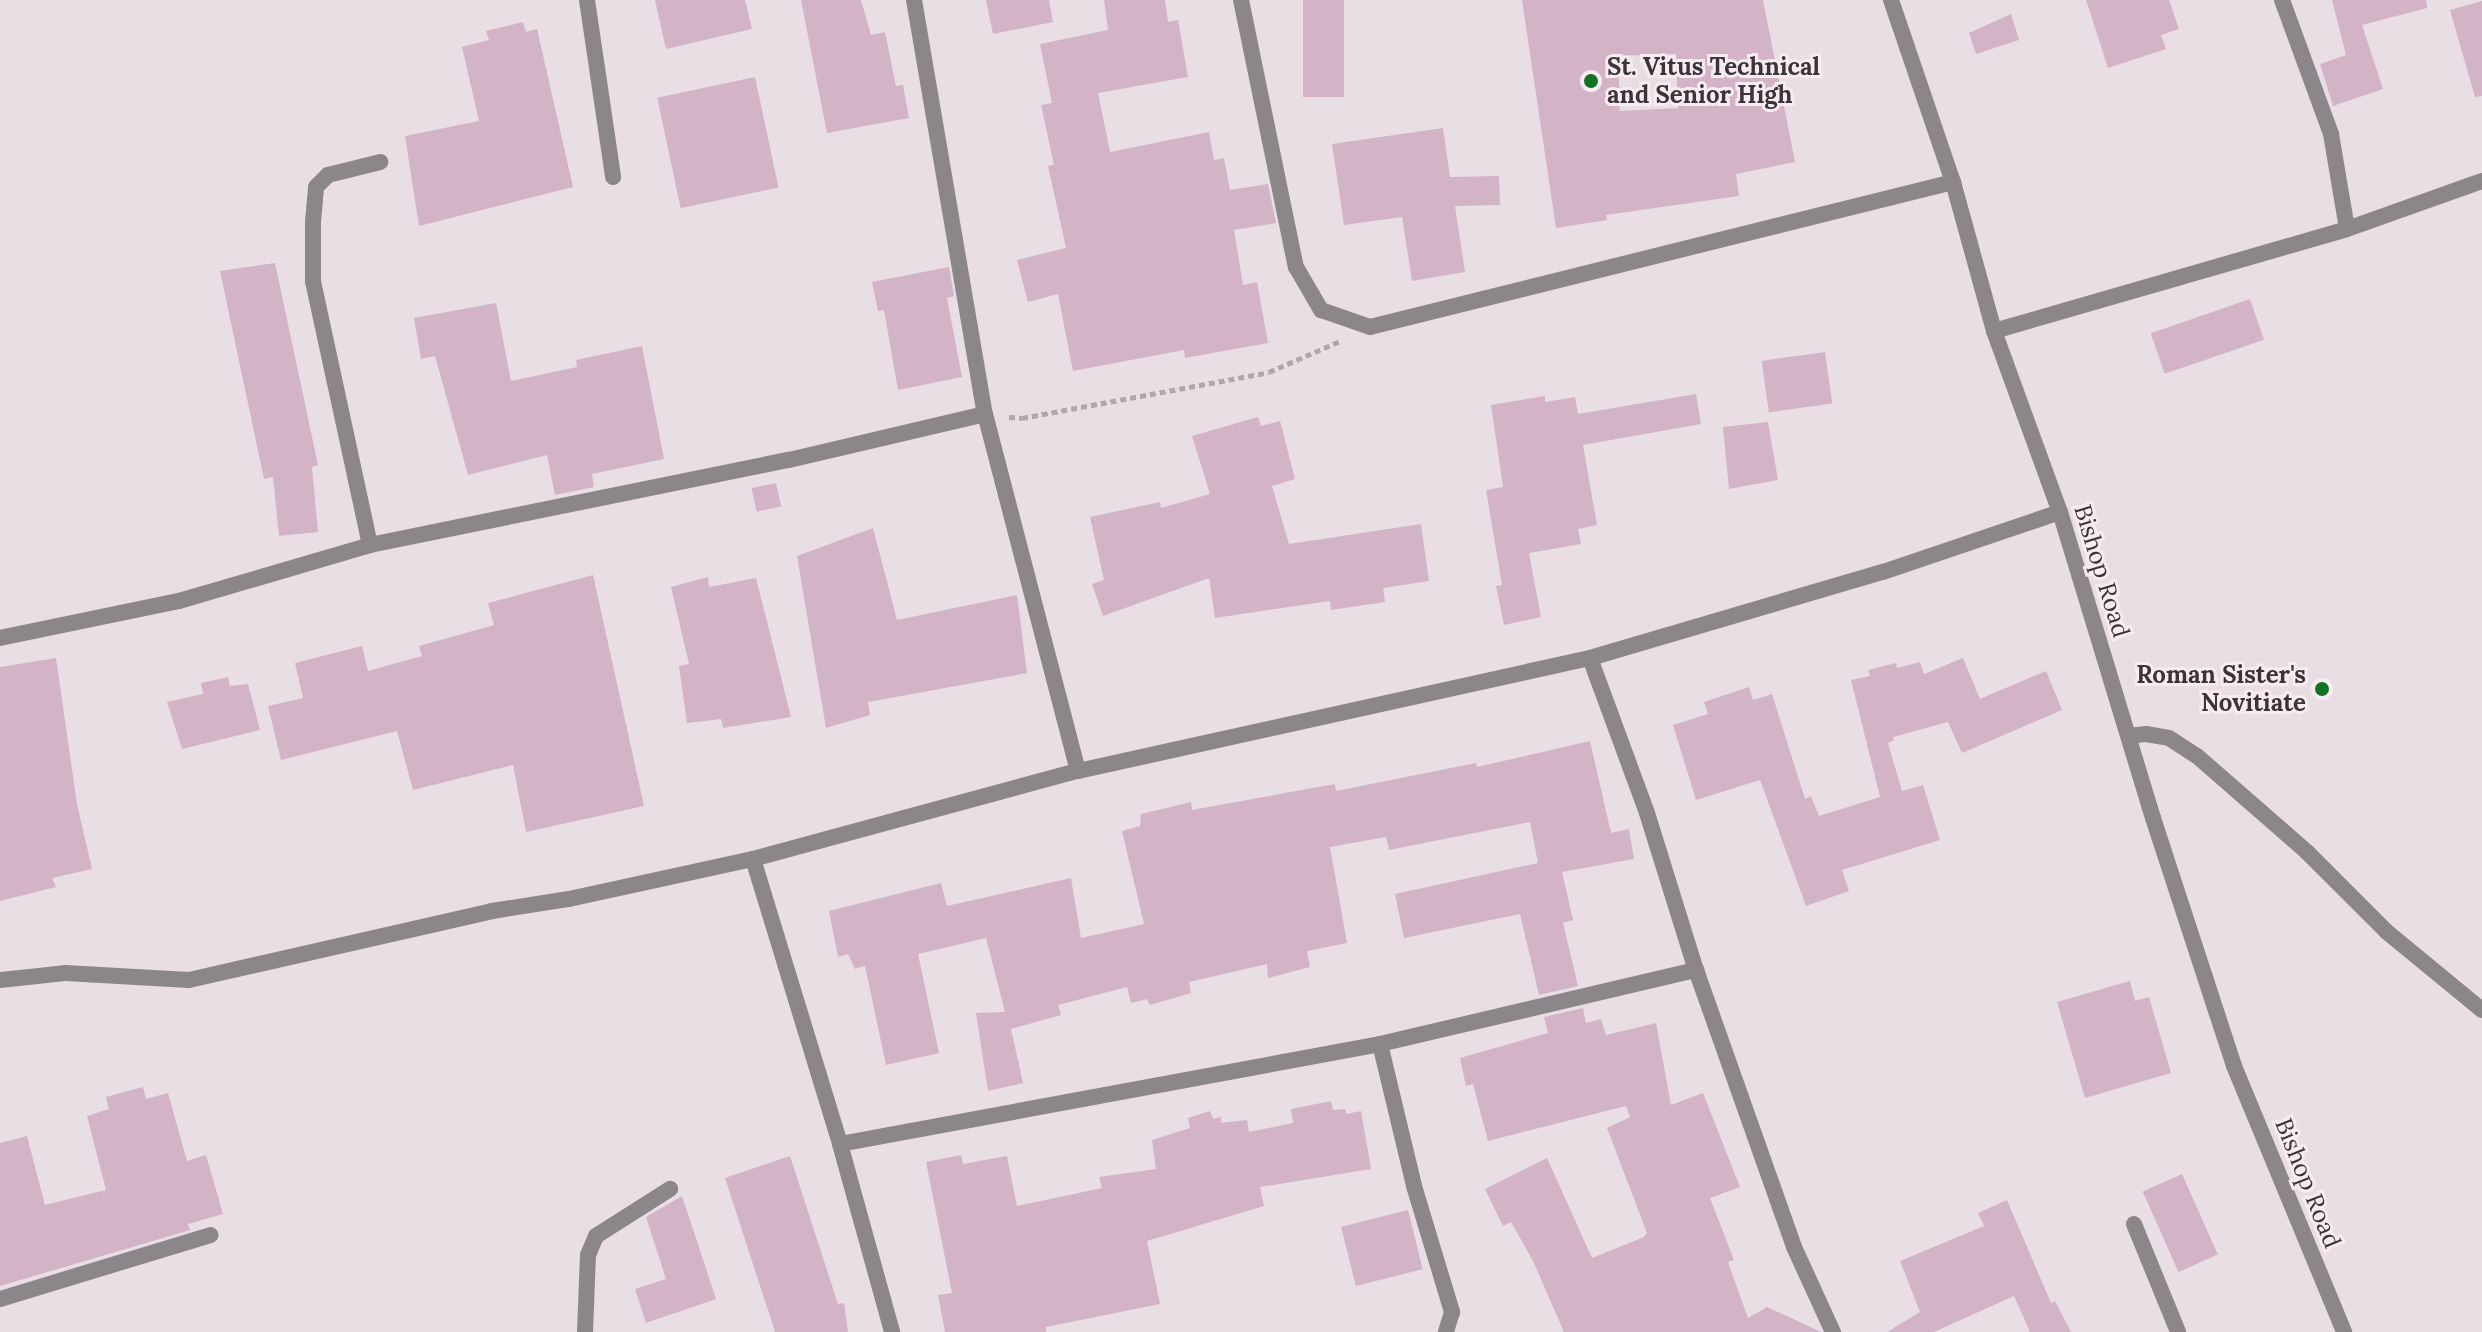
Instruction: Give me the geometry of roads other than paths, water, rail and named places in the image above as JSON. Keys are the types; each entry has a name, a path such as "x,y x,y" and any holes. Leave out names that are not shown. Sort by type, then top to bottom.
{"street":[{"path":"587,0 613,177"},
{"path":"914,0 985,414 1078,771"},
{"path":"1241,0 1296,267 1321,310 1370,327 1953,182"},
{"name":"Bishop Road","path":"1891,0 1953,182 1994,331 2060,512 2234,1066 2344,1332"},
{"path":"2282,0 2331,134 2347,229"},
{"path":"370,545 313,281 313,222 316,187 328,175 380,162"},
{"path":"1994,331 2347,229 2482,181"},
{"path":"0,638 179,601 370,545 789,460 985,414"},
{"path":"0,980 65,973 189,980 492,911 569,899 753,859 1078,771 1590,658 1883,572 2060,512"},
{"path":"1590,658 1647,813 1696,970 1794,1247 1833,1332"},
{"path":"2129,736 2146,734 2169,738 2197,756 2307,852 2387,932 2482,1010"},
{"path":"753,859 840,1144 892,1332"},
{"path":"840,1144 1380,1044 1696,970"},
{"path":"1380,1044 1414,1186 1452,1312 1446,1332"},
{"path":"585,1332 588,1255 596,1236 670,1189"},
{"path":"2134,1224 2178,1332"},
{"path":"0,1299 211,1235"}],"place":[{"name":"St. Vitus Technical and Senior High","path":"1591,81"},
{"name":"Roman Sister's Novitiate","path":"2322,689"}]}
